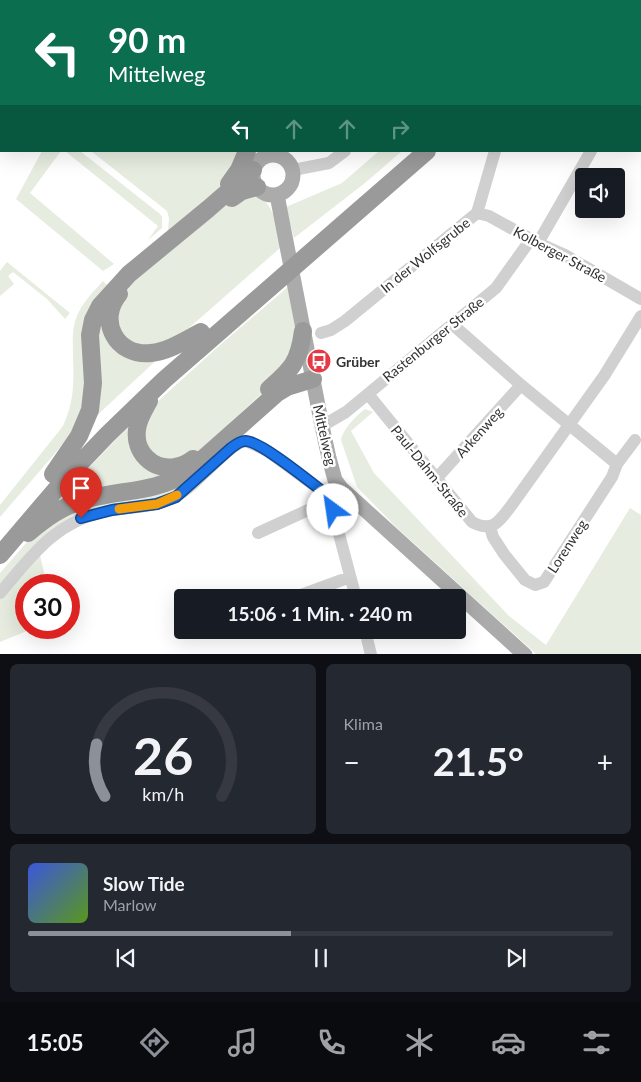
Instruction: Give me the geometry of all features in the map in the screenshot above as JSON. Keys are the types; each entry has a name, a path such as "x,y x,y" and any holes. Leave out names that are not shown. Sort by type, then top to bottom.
{"highway":[{"path":"208,209 236,176 247,152"},
{"path":"0,536 53,474 144,383 411,152"},
{"path":"0,555 64,480 164,380 426,152"},
{"path":"53,474 79,436 90,410 93,383 90,335 93,320 100,306 129,274 253,170"},
{"path":"201,332 159,352 138,353 125,348 115,340 110,328 110,313 115,298 139,273 236,194 257,188"},
{"path":"164,380 140,418 136,438 139,447 148,460 154,464 171,468 194,459 288,372 312,332"},
{"path":"288,372 297,368 312,373"},
{"path":"0,555 52,514 82,500 152,488 178,479 188,473 277,392 312,373"}],"main road":[{"path":"269,153 286,159 293,170 290,186 284,192 277,195 266,194 257,188 253,180 253,170 259,160 269,153"},
{"name":"Mittelweg","path":"277,195 294,286 312,332 312,373 335,480 333,494 372,517 525,654"}],"street":[{"path":"293,170 328,162 343,152"},
{"name":"In der Wolfsgrube","path":"312,332 331,330 345,321 477,213 495,152"},
{"name":"Rastenburger Straße","path":"322,426 346,412 496,288 534,241 590,152"},
{"name":"Kolberger Straße","path":"477,213 489,216 534,241 566,255 641,299"},
{"path":"490,527 500,521 569,425 604,376 641,316"},
{"path":"452,324 521,385 617,464"},
{"name":"Arkenweg","path":"436,479 521,385"},
{"name":"Paul-Dahm-Straße","path":"368,394 472,522 490,527"},
{"name":"Lorenweg","path":"490,527 496,542 525,580 535,585 544,582 612,478 617,464 635,440"},
{"name":"Mittelweg","path":"0,593 36,550 52,536 81,518 112,510 157,504 176,497 239,443 246,441 266,450 333,494"},
{"path":"258,533 333,494 353,589"},
{"path":"317,589 350,577"},
{"path":"367,639 371,654"}],"shaded area":[{"path":"41,152 60,152 30,193 114,264 103,271 16,199"},
{"path":"66,152 81,152 160,214 162,217 162,228 148,240 158,226"},
{"path":"92,152 240,152 226,179 217,190 168,230 169,218 167,211"},
{"path":"378,152 401,152 365,183 294,238 286,207 342,183"},
{"path":"255,194 262,198 271,210 276,224 280,248 181,335 165,344 136,347 115,325 118,302 130,284 230,202"},
{"path":"7,262 70,313 65,319 47,299 13,272 8,276 14,284 0,296 0,271"},
{"path":"103,281 108,286 78,424 0,517 0,505 63,426 67,417 72,392 73,330 78,313"},
{"path":"288,287 295,319 297,345 280,377 196,454 178,462 154,458 143,442 144,419 156,403"},
{"path":"101,315 108,337 162,355 92,420 96,344"},
{"path":"365,409 373,412 351,431 374,473 509,616 546,645 630,508 641,515 641,654 536,654 396,527 357,487 341,440 347,427"},
{"path":"135,420 134,444 178,472 49,509"},
{"path":"190,475 183,496 82,519 39,551 44,574 15,574 15,636 0,642 0,573 34,534 60,515"}],"slow traffic":[{"path":"119,509 157,504 177,495"}],"place":[{"name":"Grüber","path":"319,361"}],"route":[{"path":"81,518 112,510 157,504 176,497 231,448 246,441 266,450 330,497 333,510"}]}
